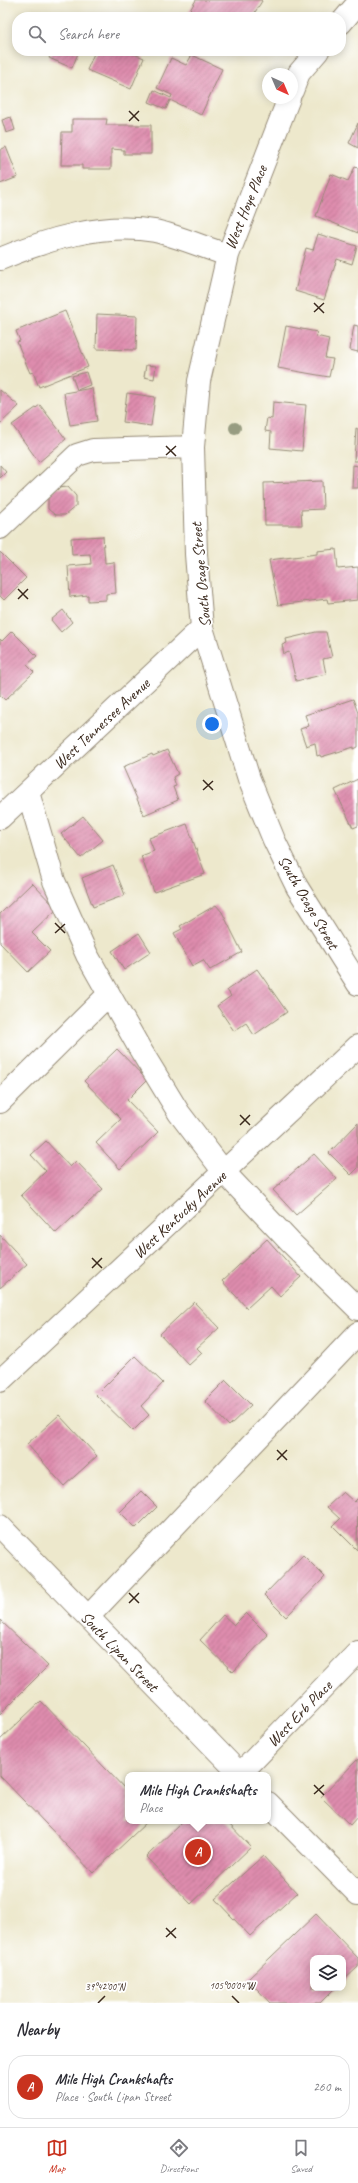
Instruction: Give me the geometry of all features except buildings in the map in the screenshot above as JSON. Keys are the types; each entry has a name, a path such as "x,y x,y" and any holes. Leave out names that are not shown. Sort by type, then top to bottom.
{"street":[{"path":"346,17 358,3"},
{"path":"298,76 314,56"},
{"name":"West Hoye Place","path":"0,259 34,245 72,234 116,229 155,231 228,255 287,104"},
{"name":"South Osage Street","path":"228,255 199,381 193,447 196,554 202,628 249,779 274,840 297,887 358,984"},
{"path":"0,528 77,455 100,450 193,447"},
{"name":"West Tennessee Avenue","path":"0,818 202,628"},
{"path":"28,792 54,881 87,955 179,1113 224,1172 290,1242 358,1309"},
{"path":"0,1102 109,994"},
{"name":"West Kentucky Avenue","path":"0,1381 358,1046"},
{"path":"88,1617 358,1333"},
{"name":"South Lipan Street","path":"0,1526 237,1772"},
{"name":"West Erb Place","path":"243,1772 358,1652"},
{"path":"271,1806 358,1894"}],"place":[{"name":"Mile High Crankshafts","path":"198,1852"}]}
